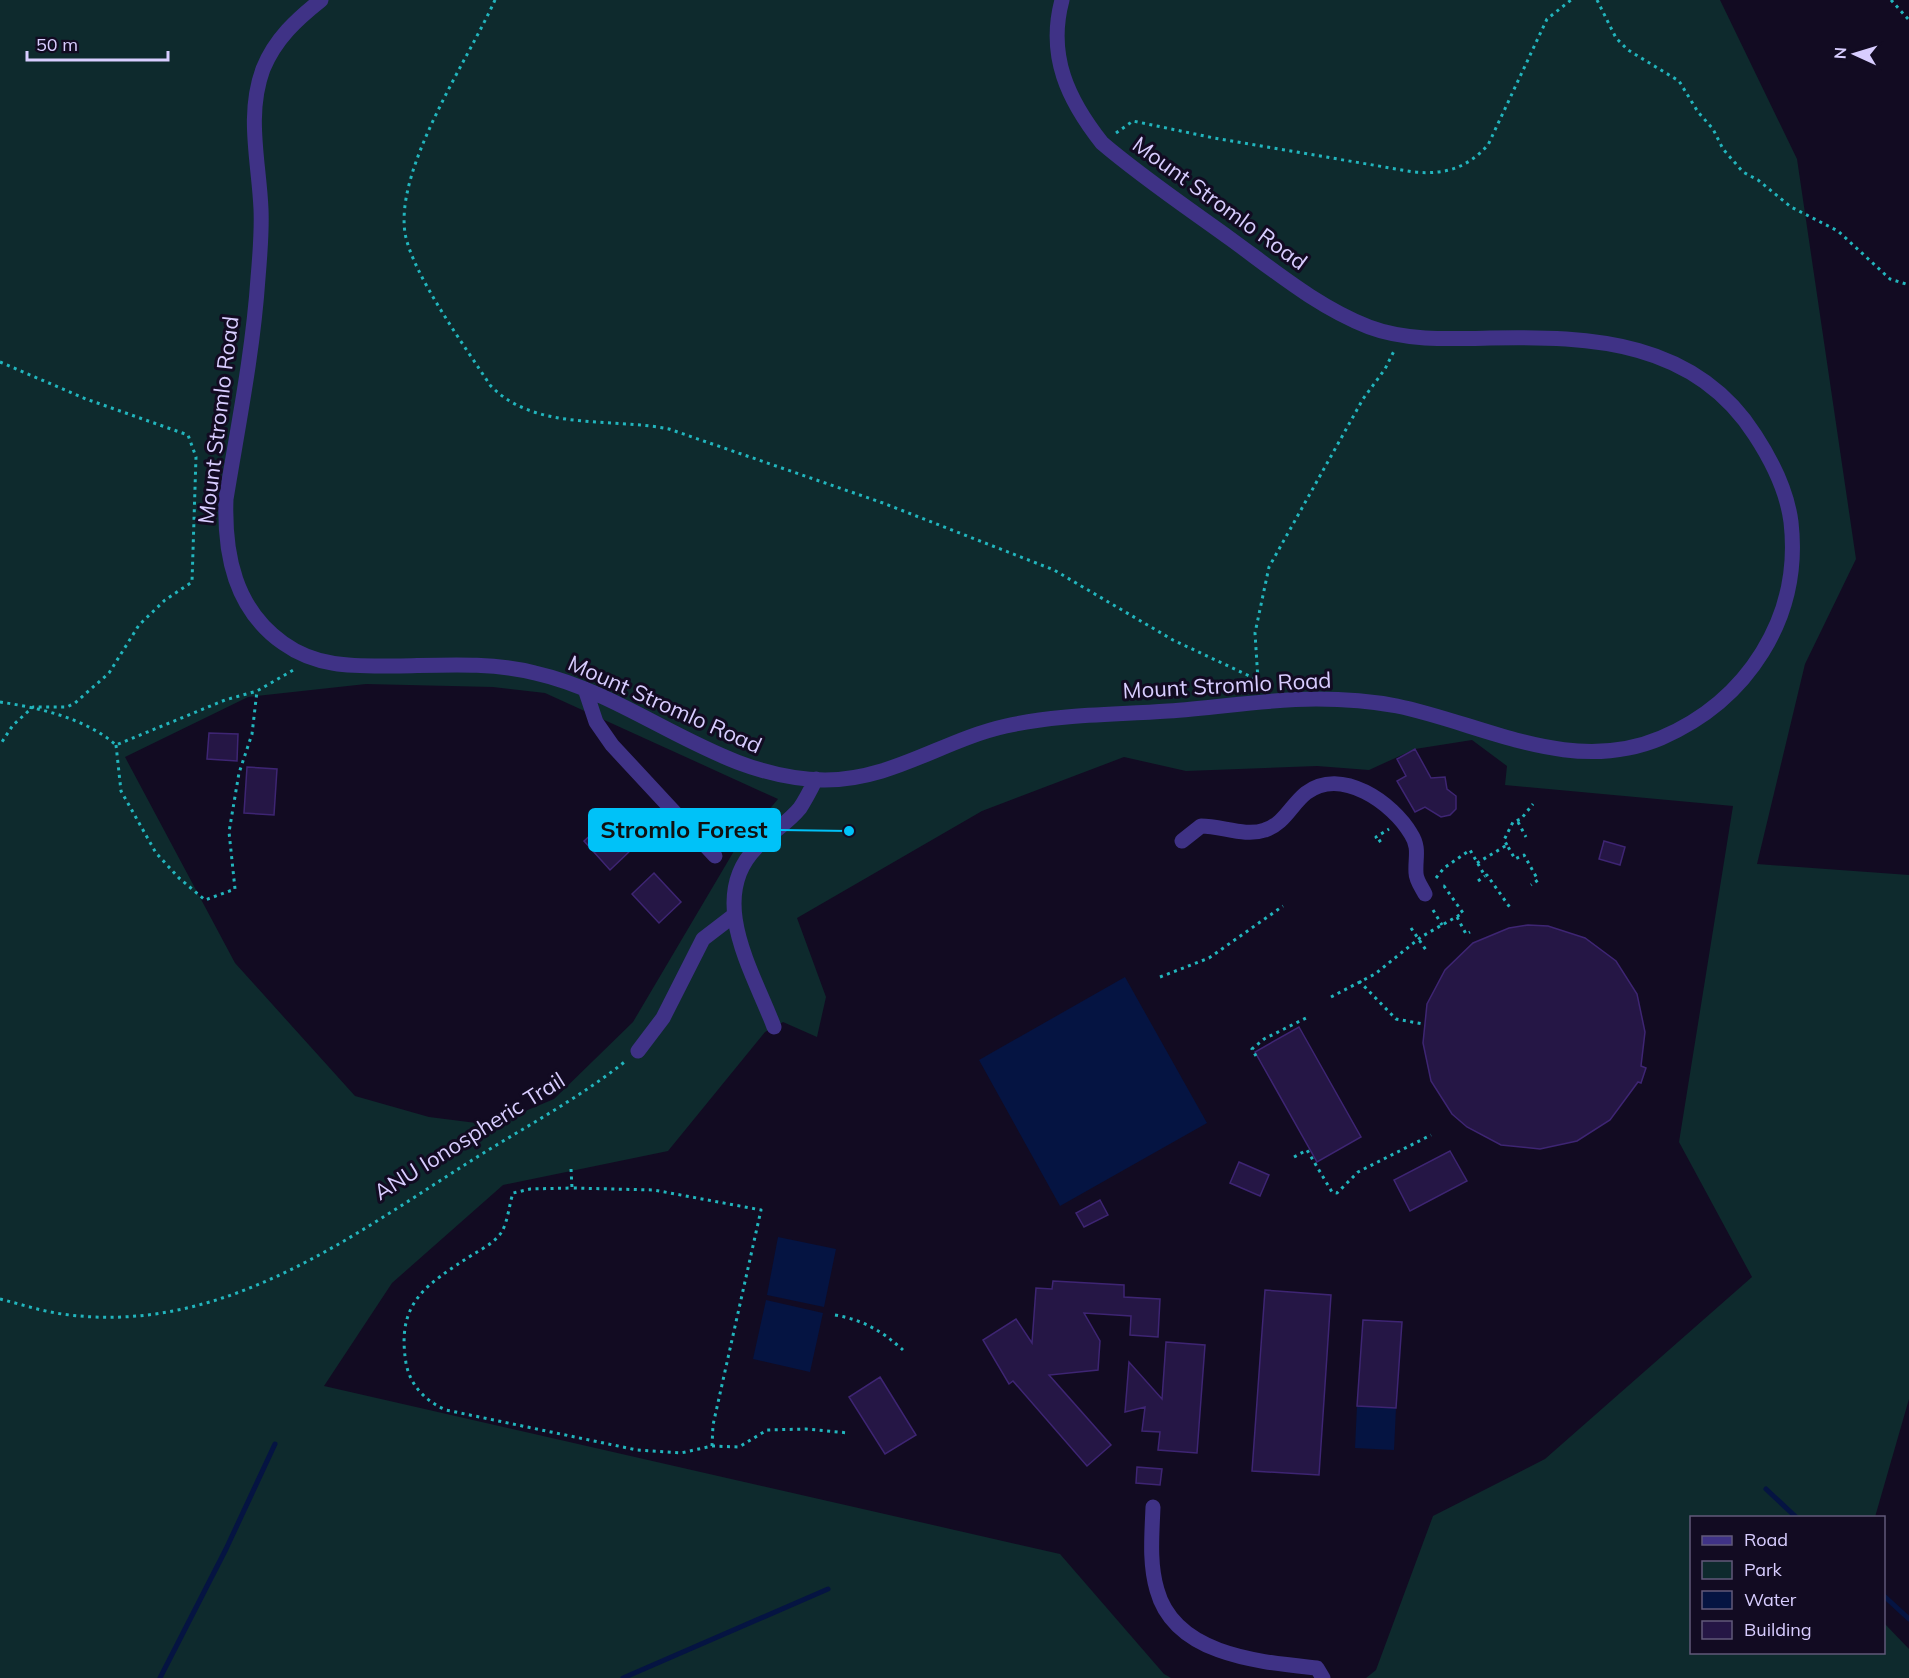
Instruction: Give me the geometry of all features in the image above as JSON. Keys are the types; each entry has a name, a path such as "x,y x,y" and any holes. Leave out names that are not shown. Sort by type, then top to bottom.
{"street":[{"name":"Mount Stromlo Road","path":"321,0 294,22 274,48 263,69 257,95 254,142 261,210 258,279 251,346 226,499 225,523 226,548 239,592 252,612 279,640 312,659 344,666 480,665 509,667 542,674 585,689 720,756 756,770 793,778 816,780 869,776 905,765 995,728 1044,718 1318,699 1394,706 1496,735 1565,751 1602,751 1635,747 1659,739 1716,707 1739,686 1758,660 1775,627 1789,588 1791,520 1781,484 1767,454 1742,414 1719,390 1684,367 1639,350 1591,341 1532,338 1425,338 1377,331 1310,297 1102,143 1079,113 1065,83 1059,56 1057,31 1062,0"},
{"path":"585,689 596,722 612,745 715,856"},
{"path":"774,1028 733,916 736,882 744,863 755,849 800,808 816,780"},
{"path":"1182,841 1202,826 1246,832 1266,830 1277,825 1308,791 1321,786 1347,786 1362,790 1381,802 1410,833 1418,850 1416,875 1425,894"},
{"path":"638,1052 663,1018 703,939 733,916"},
{"path":"1153,1507 1152,1570 1157,1592 1166,1612 1195,1638 1223,1652 1252,1661 1317,1668 1323,1678"}],"path":[{"path":"495,0 480,33 435,114 413,178 405,220 410,249 428,287 490,385 502,398 528,411 568,419 647,424 669,429 883,503 1054,570 1173,640 1258,680"},
{"path":"1102,143 1134,121 1214,138 1414,172 1432,174 1448,172 1471,162 1488,145 1546,19 1570,0"},
{"path":"1597,0 1616,39 1628,50 1679,81 1733,163 1791,207 1838,231 1890,279 1909,285"},
{"path":"1891,0 1909,20"},
{"path":"1261,703 1255,633 1269,567 1363,399 1385,369 1402,334"},
{"path":"0,362 86,399 188,435 196,457 192,582 165,600 139,625 109,673 75,703 67,707 33,707 0,702"},
{"path":"116,745 198,710 257,691 312,659"},
{"path":"33,707 99,730 116,745 121,791 156,853 179,878 205,900 235,889 229,832 239,773 252,734 257,691"},
{"path":"0,745 13,725 33,707"},
{"path":"1531,885 1538,880 1524,855 1515,859 1504,840 1513,822 1518,822 1533,804"},
{"path":"1518,822 1526,837"},
{"path":"1381,840 1378,842 1376,837 1391,828"},
{"path":"1477,863 1507,845"},
{"path":"1444,868 1470,850 1485,876 1487,875 1511,909"},
{"path":"1478,881 1485,876"},
{"path":"1331,998 1375,974 1418,939 1463,913 1444,886 1425,894"},
{"path":"1160,977 1209,958 1283,906"},
{"path":"1433,910 1442,925"},
{"path":"1457,916 1466,934 1470,932"},
{"path":"1411,928 1426,950"},
{"path":"1359,981 1396,1019 1423,1024"},
{"path":"1256,1056 1252,1049 1264,1039 1308,1017"},
{"name":"ANU Ionospheric Trail","path":"0,1299 45,1311 103,1317 147,1316 233,1297 285,1273 382,1218 564,1104 638,1052"},
{"path":"1294,1157 1307,1150 1332,1192 1337,1193 1358,1172 1431,1135"},
{"path":"571,1169 572,1188"},
{"path":"712,1446 713,1425 761,1210 654,1190 572,1188 530,1189 513,1193 502,1232 493,1242 445,1273 418,1295 407,1315 402,1339 407,1367 415,1386 432,1404 446,1410 637,1450 681,1453 712,1446 739,1447 767,1430 806,1429 849,1433"},
{"path":"836,1315 856,1319 883,1332 903,1350"}],"green space":[{"path":"0,0 1720,0 1797,159 1856,559 1805,664 1757,864 1909,875 1909,1399 1875,1516 1690,1516 1690,1654 1885,1654 1885,1624 1909,1649 1909,1678 1366,1678 1376,1670 1433,1516 1545,1459 1752,1277 1679,1142 1733,806 1505,785 1507,766 1472,740 1415,749 1369,770 1317,766 1186,771 1124,757 982,811 797,918 826,997 817,1037 783,1022 765,1032 668,1151 503,1185 392,1283 324,1386 1060,1554 1164,1674 1171,1678 0,1678","holes":["366,684 493,687 545,693 778,799 734,851 633,1022 554,1099 492,1125 429,1117 355,1096 235,963 125,757 248,697"]}],"water":[{"path":"1125,977 1207,1123 1060,1206 979,1060"},
{"path":"778,1237 836,1249 824,1307 767,1295"},
{"path":"766,1300 823,1313 810,1372 753,1359"},
{"path":"1357,1406 1396,1408 1394,1450 1355,1448"}],"building":[{"path":"209,733 238,734 237,761 207,759"},
{"path":"1415,749 1431,778 1445,777 1447,789 1456,796 1456,809 1450,815 1441,817 1425,807 1415,812 1397,781 1406,776 1397,759"},
{"path":"247,767 277,769 274,815 244,813"},
{"path":"605,822 631,850 610,870 584,841"},
{"path":"1604,841 1625,847 1620,865 1599,859"},
{"path":"654,873 681,902 659,923 632,894"},
{"path":"1528,925 1548,926 1585,938 1616,961 1637,994 1645,1032 1641,1066 1646,1068 1641,1083 1638,1082 1610,1120 1577,1141 1540,1149 1501,1145 1467,1127 1452,1114 1431,1081 1423,1043 1427,1004 1445,970 1473,943 1509,928"},
{"path":"1299,1027 1361,1137 1317,1162 1255,1052"},
{"path":"1450,1151 1467,1181 1410,1211 1394,1180"},
{"path":"1239,1162 1269,1175 1260,1196 1230,1183"},
{"path":"1100,1200 1108,1215 1084,1227 1076,1213"},
{"path":"1053,1281 1124,1285 1124,1297 1160,1299 1158,1337 1130,1335 1131,1316 1084,1313 1100,1341 1098,1370 1049,1375 1111,1445 1087,1466 1013,1381 1009,1384 983,1340 1016,1319 1032,1343 1036,1288 1052,1289"},
{"path":"1265,1290 1331,1295 1319,1475 1252,1471"},
{"path":"1363,1320 1402,1322 1396,1408 1357,1406"},
{"path":"1166,1342 1205,1345 1197,1453 1158,1450 1160,1432 1142,1431 1145,1407 1125,1412 1129,1362 1162,1399"},
{"path":"880,1377 916,1435 885,1454 849,1397"},
{"path":"1137,1467 1162,1469 1160,1485 1136,1483"}],"waterway":[{"path":"160,1678 226,1549 275,1444"},
{"path":"1766,1489 1795,1516"},
{"path":"623,1678 828,1589"},
{"path":"1885,1597 1909,1619"}],"place":[{"name":"Stromlo Forest","path":"849,831"}]}
